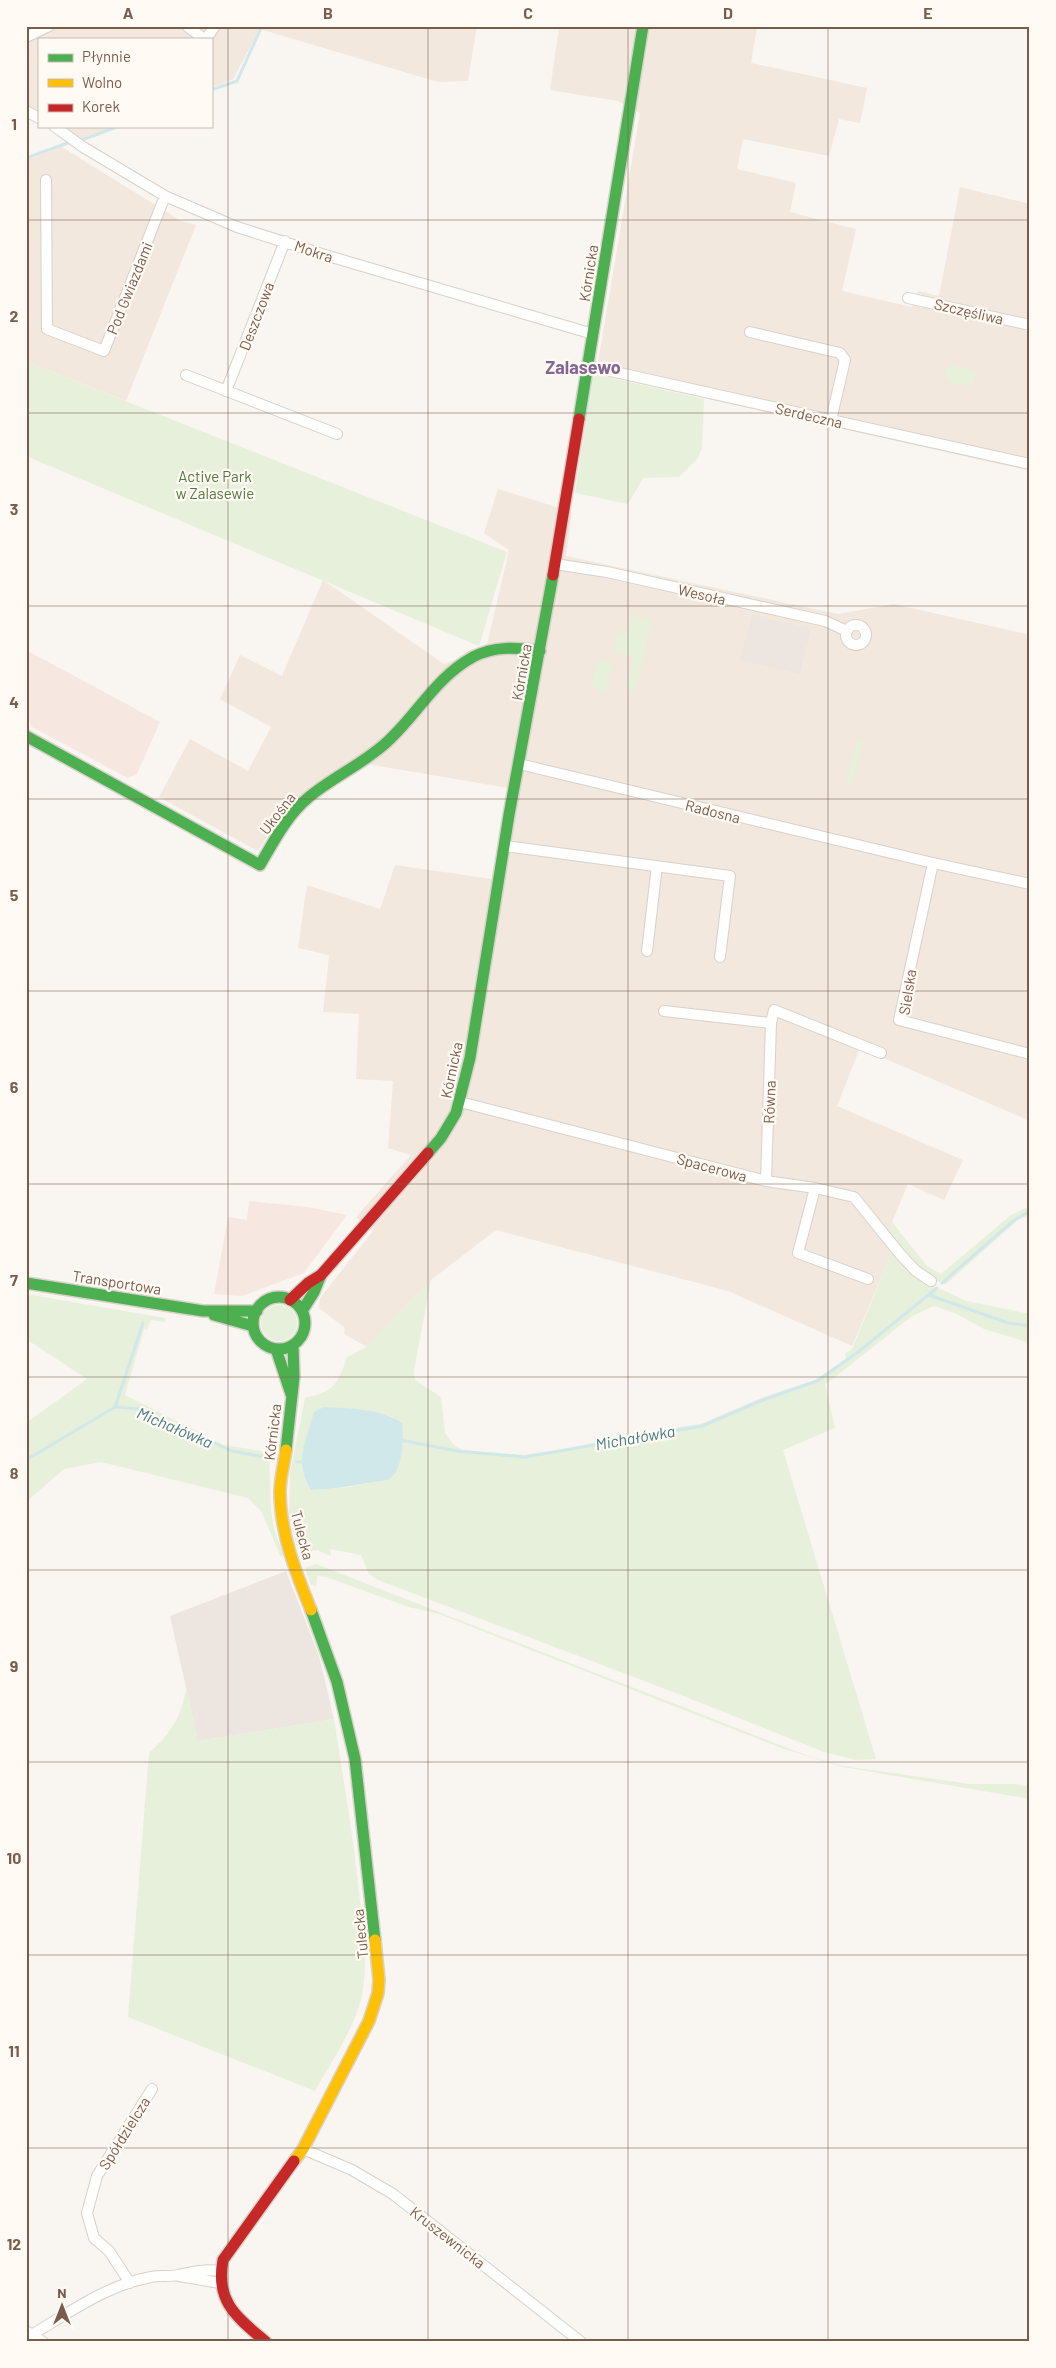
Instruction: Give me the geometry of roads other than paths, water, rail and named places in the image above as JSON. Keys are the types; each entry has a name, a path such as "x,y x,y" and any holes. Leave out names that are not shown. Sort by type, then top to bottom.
{"street":[{"path":"26,37 49,26"},
{"path":"188,26 204,38"},
{"path":"206,38 215,26"},
{"name":"Kórnicka","path":"290,1300 321,1274 441,1138 456,1113 460,1102 470,1058 519,764 555,564 643,26"},
{"path":"26,111 38,117"},
{"name":"Mokra","path":"57,128 83,147 165,196 236,227 286,241 325,256 593,334"},
{"name":"Pod Gwiazdami","path":"46,180 46,329 104,351 165,196"},
{"name":"Deszczowa","path":"226,391 286,241"},
{"name":"Szczęśliwa","path":"908,298 1030,325"},
{"path":"750,332 840,353 845,360 831,420"},
{"name":"Serdeczna","path":"588,366 1030,464"},
{"path":"186,375 337,434"},
{"name":"Wesoła","path":"555,564 607,572 825,620 847,631"},
{"name":"Ukośna","path":"26,736 260,865 281,829 298,807 388,742 458,666 473,656 495,648 517,647 540,651"},
{"name":"Radosna","path":"519,764 932,863 1030,884"},
{"path":"505,846 730,876 720,957"},
{"name":"Sielska","path":"932,863 900,1020 1030,1054"},
{"path":"647,950 657,866"},
{"path":"664,1011 771,1024 774,1010 881,1054"},
{"name":"Równa","path":"766,1181 771,1024"},
{"name":"Spacerowa","path":"460,1102 766,1181 815,1188 854,1198 900,1254 916,1271 931,1281"},
{"path":"815,1188 798,1253 868,1279"},
{"name":"Kórnicka","path":"302,1311 314,1292 321,1274"},
{"name":"Transportowa","path":"26,1283 204,1311 254,1326"},
{"path":"275,1298 290,1300 302,1311 305,1317 304,1331 293,1345 276,1349 261,1342 254,1326 256,1311 261,1305 275,1298"},
{"name":"Transportowa","path":"204,1311 256,1311"},
{"name":"Kórnicka","path":"282,1473 290,1429 291,1394 294,1377 293,1345"},
{"name":"Kórnicka","path":"276,1349 291,1394"},
{"name":"Tulecka","path":"220,2277 226,2255 304,2149 369,2021 378,1993 379,1969 355,1759 337,1682 300,1583 282,1523 280,1504 282,1473"},
{"name":"Spółdzielcza","path":"130,2283 109,2251 94,2238 87,2213 97,2176 152,2089"},
{"name":"Kruszewnicka","path":"304,2149 352,2170 393,2194 581,2342"},
{"path":"43,2342 29,2333 96,2297 130,2283 151,2277 176,2276 196,2271 220,2277 228,2307 266,2342"}],"water":[{"path":"324,1407 375,1412 394,1418 402,1423 403,1437 400,1462 394,1475 384,1481 311,1490 303,1470 303,1452 314,1412"}],"waterway":[{"path":"212,90 237,81 262,26"},
{"path":"82,140 114,128"},
{"path":"26,158 68,143"},
{"name":"Michałówka","path":"942,1283 1013,1221 1030,1211"},
{"name":"Michałówka","path":"400,1440 457,1451 525,1457 702,1426 763,1400 817,1381 858,1352 937,1288"},
{"path":"929,1295 1008,1323 1030,1326"},
{"path":"115,1407 143,1323"},
{"name":"Michałówka","path":"26,1460 115,1407 139,1409 232,1451 276,1459"},
{"name":"Michałówka","path":"297,1462 304,1462"}],"district":[{"name":"Zalasewo","path":"583,367"}],"park label":[{"name":"Active Park w Zalasewie","path":"215,484"}]}
